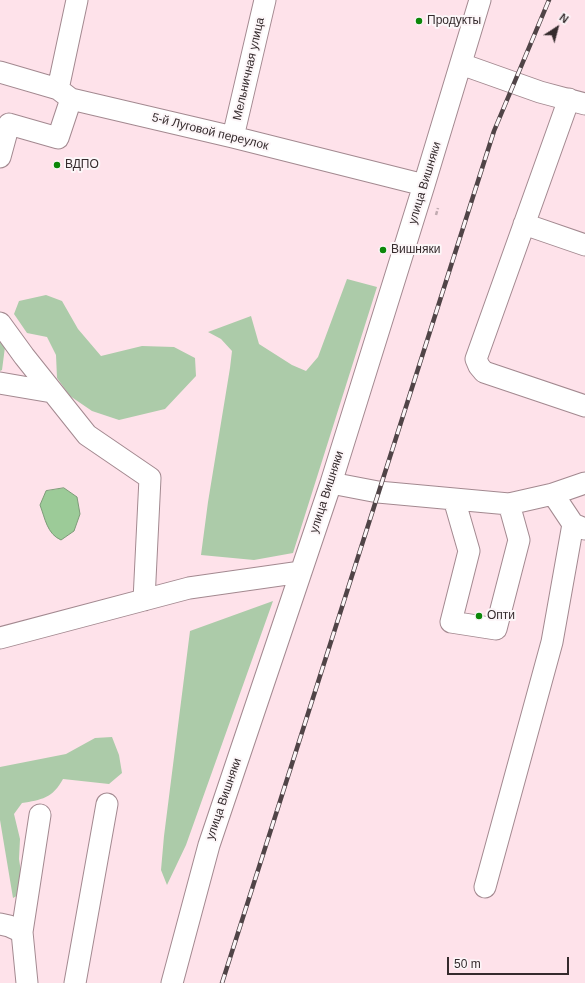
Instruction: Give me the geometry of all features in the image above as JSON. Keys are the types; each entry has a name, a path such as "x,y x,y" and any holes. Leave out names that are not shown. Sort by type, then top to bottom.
{"street":[{"path":"0,157 9,124 58,138 77,0"},
{"name":"Мельничная улица","path":"233,137 265,0"},
{"name":"улица Вишняки","path":"172,983 209,845 331,483 424,186 480,0"},
{"path":"461,64 540,92 577,101 524,224 476,359 484,372 585,406"},
{"name":"5-й Луговой переулок","path":"0,72 64,94 424,186"},
{"path":"524,224 585,245"},
{"path":"0,323 24,356 87,435 150,478 144,600"},
{"path":"0,384 52,392"},
{"path":"331,483 378,492 509,504 553,494 585,483"},
{"path":"485,887 552,642 579,527 553,494"},
{"path":"454,498 468,551 451,622 496,629 519,540 509,504"},
{"path":"0,638 189,588 301,572"},
{"path":"75,983 107,804"},
{"path":"27,983 22,932 40,815"},
{"path":"0,924 22,932"}],"shaded area":[{"path":"347,279 377,287 293,553 254,560 201,555 232,351 221,339 208,332 251,316 259,344 292,365 306,371 318,357"},
{"path":"46,295 62,301 78,329 101,356 142,346 174,347 195,358 196,376 165,409 119,420 92,411 70,396 57,378 56,355 47,337 27,333 14,314 19,301"},
{"path":"0,340 5,347 2,370 0,371"},
{"path":"64,488 77,497 80,514 74,531 61,540 50,530 40,505 46,491"},
{"path":"273,601 186,845 167,885 161,870 164,836 190,631"},
{"path":"112,737 119,755 122,773 109,784 63,779 51,794 35,801 22,803 14,814 20,839 19,859 24,892 13,898 0,820 0,767 66,754 95,738"}],"railway":[{"path":"222,983 494,131 549,0"}],"place":[{"name":"Продукты","path":"419,21"},
{"name":"ВДПО","path":"57,165"},
{"name":"Вишняки","path":"383,250"},
{"name":"Опти","path":"479,616"}]}
